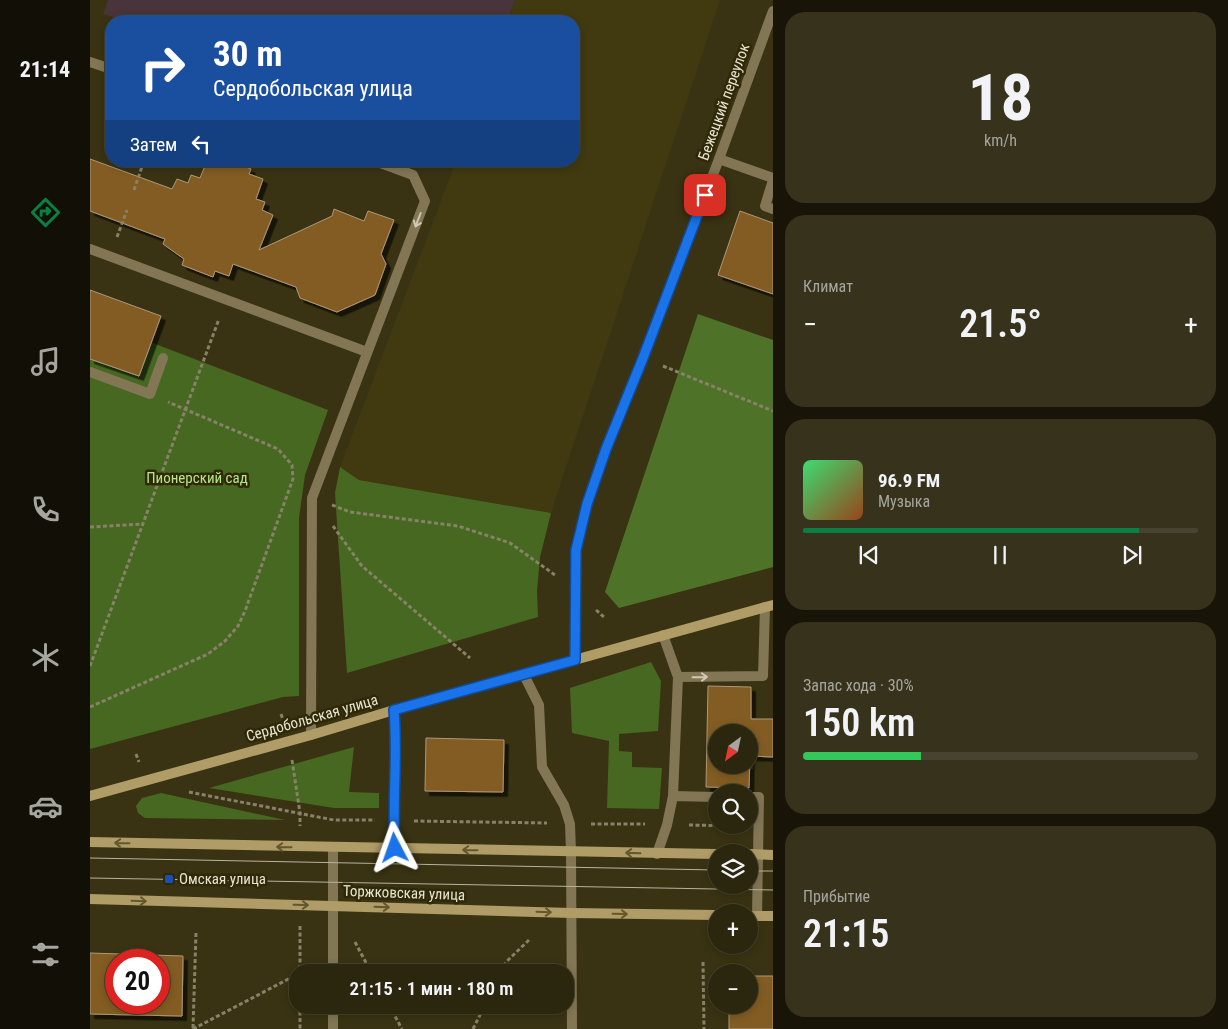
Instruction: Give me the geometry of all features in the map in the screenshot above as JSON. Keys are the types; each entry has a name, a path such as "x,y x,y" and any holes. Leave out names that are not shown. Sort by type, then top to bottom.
{"main road":[{"name":"Сердобольская улица","path":"90,796 769,606"},
{"path":"90,842 708,854"},
{"path":"758,854 773,855"},
{"name":"Торжковская улица","path":"90,899 708,916"},
{"path":"758,916 773,916"}],"street":[{"name":"Бежецкий переулок","path":"575,660 576,550 587,504 606,449 643,358 773,11"},
{"path":"90,62 105,67"},
{"path":"719,158 773,179 765,206 773,209"},
{"path":"311,735 312,498 425,201 413,175 391,167"},
{"path":"90,249 367,352"},
{"path":"90,372 150,394 162,358"},
{"path":"678,677 763,676 769,606"},
{"path":"657,854 667,825 673,796 678,677 663,635"},
{"path":"524,675 539,705 542,766 564,805 570,824 572,1029"},
{"path":"394,710 396,738 393,821 395,848"},
{"path":"673,796 708,797"},
{"path":"756,844 759,826 758,797"},
{"path":"333,847 333,964"},
{"path":"333,1014 333,1029"}],"path":[{"path":"134,190 142,167"},
{"path":"116,241 127,210"},
{"path":"90,666 226,299"},
{"path":"643,358 773,412"},
{"path":"90,707 208,654 238,626 251,597 293,479 292,465 278,449 150,394"},
{"path":"312,498 350,512 458,526 510,543 576,590 605,618"},
{"path":"312,498 362,566 470,658"},
{"path":"90,527 143,524"},
{"path":"281,714 283,720"},
{"path":"136,754 147,780"},
{"path":"292,760 300,813 300,826"},
{"path":"188,791 334,820 759,826"},
{"path":"299,964 300,922"},
{"path":"196,932 193,1029 289,978"},
{"path":"505,964 530,939"},
{"path":"355,942 367,964"},
{"path":"703,962 704,1029"},
{"path":"300,1014 300,1029"},
{"path":"394,1014 402,1029"},
{"path":"473,1029 480,1014"}],"shaded area":[{"path":"108,0 515,0 509,15 103,14"},
{"path":"515,0 720,0 551,513 359,480 340,467 454,167 580,167 580,15 509,15"}],"green space":[{"path":"698,314 773,340 773,567 619,608 605,592"},
{"name":"Пионерский сад","path":"90,319 328,410 305,475 299,518 299,696 283,697 90,749"},
{"path":"340,467 359,480 551,513 540,557 537,591 538,617 347,673 335,493"},
{"path":"651,662 661,681 658,731 619,734 619,751 632,752 632,767 662,768 659,809 607,808 609,741 572,733 570,688"},
{"path":"354,747 349,792 379,793 379,808 334,808 209,788"},
{"path":"161,793 285,820 145,818 138,813 136,806 142,798"}],"building":[{"path":"90,159 105,164 105,167 112,167 172,189 177,179 188,183 191,175 200,178 205,167 246,167 251,169 249,174 263,179 256,199 265,202 262,210 273,215 259,250 332,216 334,209 364,221 368,211 394,220 381,254 386,264 375,295 337,312 300,298 296,287 233,264 229,276 215,271 213,277 182,265 184,259 163,244 165,239 90,211"},
{"path":"740,211 773,223 773,294 718,275"},
{"path":"90,290 161,316 139,376 90,359"},
{"path":"708,686 751,687 751,719 773,719 773,757 758,756 758,724 708,724 708,774 749,774 749,784 708,784 708,787 706,787"},
{"path":"426,738 504,740 503,792 425,791"},
{"path":"90,953 105,953 105,1014 170,1014 170,956 183,956 182,1016 90,1014"},
{"path":"758,976 773,976 773,1029 729,1029 729,1014 758,1014"}],"tram line":[{"path":"90,858 708,870"},
{"path":"758,871 773,871"},
{"path":"90,878 773,890"}],"place":[{"name":"Омская улица","path":"169,879"}],"route":[{"path":"395,848 393,821 396,738 394,710 575,660 576,550 587,504 606,449 705,195"}]}
